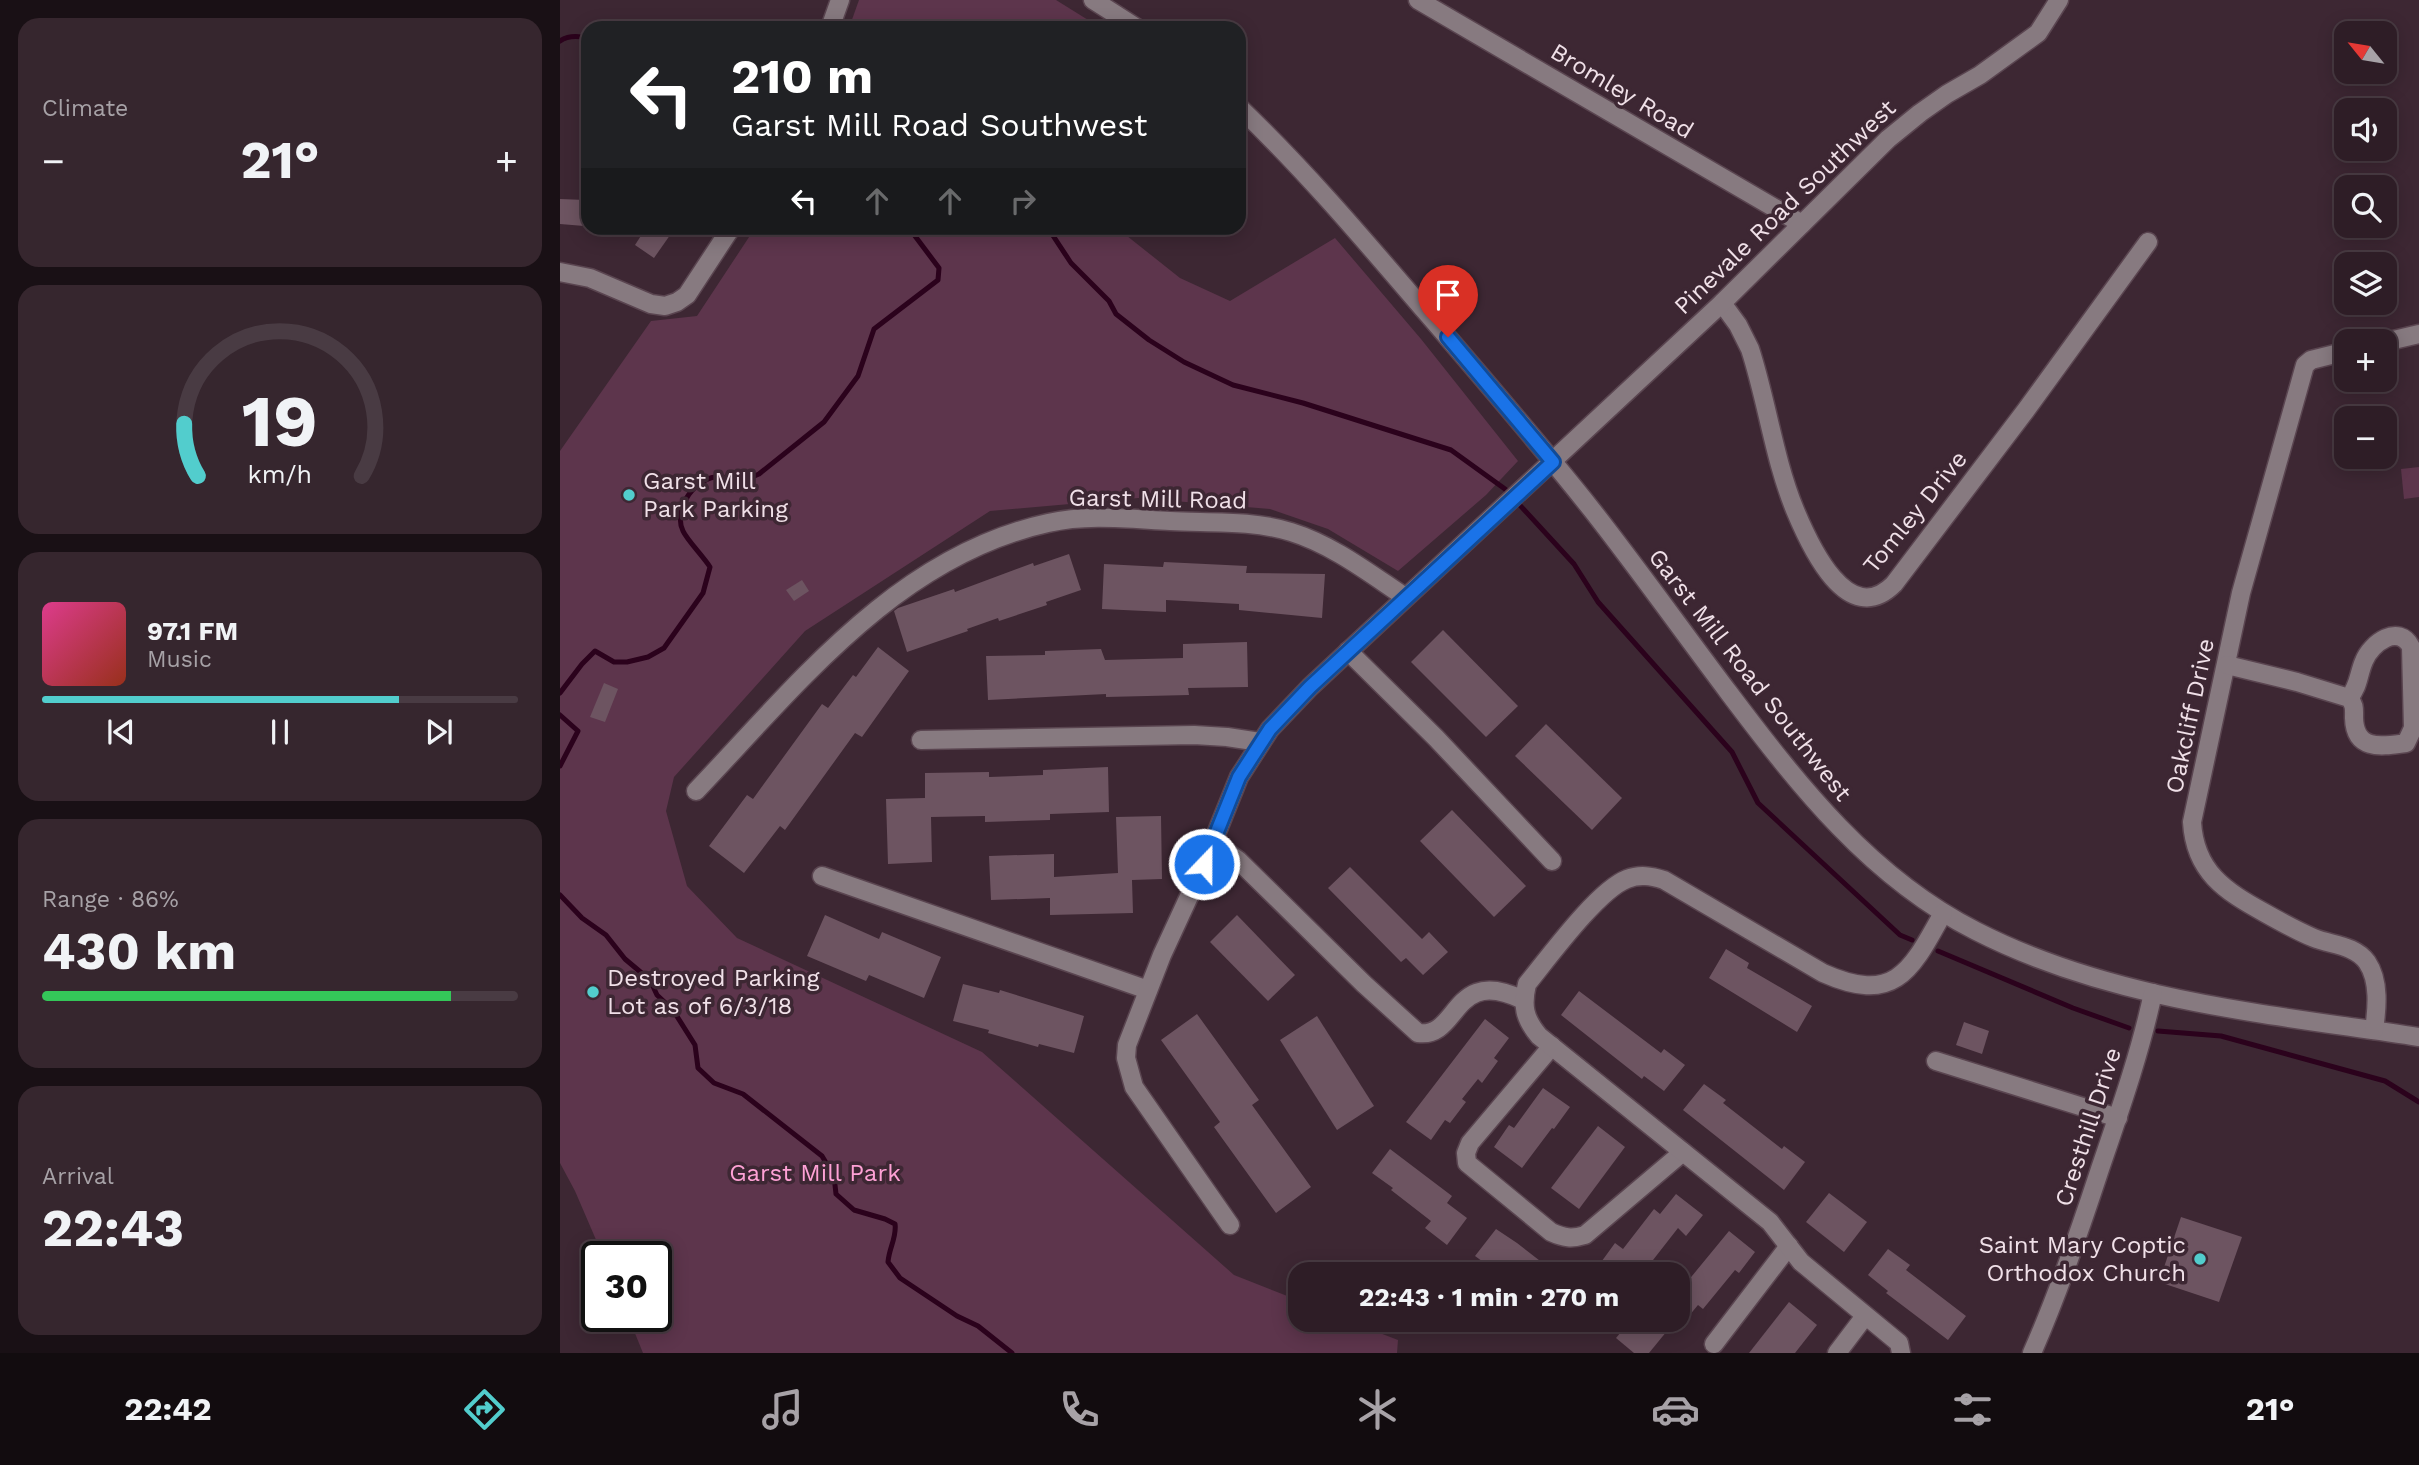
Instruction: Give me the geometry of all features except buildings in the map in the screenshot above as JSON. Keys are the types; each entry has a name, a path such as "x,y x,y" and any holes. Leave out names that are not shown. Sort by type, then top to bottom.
{"street":[{"path":"832,21 840,0"},
{"path":"1093,0 1126,21"},
{"name":"Bromley Road","path":"1418,0 1802,224"},
{"name":"Pinevale Road Southwest","path":"1553,462 1722,303 1888,139 1920,113 1980,75 2038,33 2059,0"},
{"name":"Garst Mill Road Southwest","path":"1246,114 1286,152 1359,233 1553,462 1602,523 1777,757 1820,808 1867,856 1904,886 1977,932 2025,954 2085,975 2233,1010 2419,1037"},
{"path":"560,272 590,278 651,304 665,306 687,295 726,235"},
{"name":"Tomley Drive","path":"1722,303 1738,325 1750,349 1794,509 1809,540 1844,590 1857,597 1869,599 1877,597 1894,584 2026,410 2148,242"},
{"path":"2397,339 2419,334"},
{"name":"Oakcliff Drive","path":"2334,354 2311,360 2305,365 2241,593 2192,822 2193,839 2199,855 2213,877 2230,894 2295,930 2346,947 2367,961 2376,991 2374,1030"},
{"path":"1230,1225 1134,1087 1129,1074 1127,1045 1148,990 1239,777 1260,742 1310,687 1553,462"},
{"name":"Garst Mill Road","path":"696,791 837,643 882,605 933,570 965,553 1016,532 1048,523 1100,517 1262,526 1289,531 1315,541 1356,564 1405,597"},
{"path":"2227,665 2348,698 2355,708 2354,723 2366,743 2376,747 2406,743 2413,728 2411,647 2407,640 2393,635 2370,650 2363,662 2358,684 2348,698"},
{"path":"1348,651 1436,738 1552,861"},
{"path":"921,740 1194,735 1260,742"},
{"path":"1213,842 1238,860 1364,985 1418,1033 1428,1035 1437,1032 1460,1004 1477,993 1495,991 1523,1000"},
{"path":"822,876 1148,990"},
{"path":"1901,1353 1899,1343 1811,1271 1770,1222 1539,1036 1528,1023 1523,1000 1527,984 1597,901 1608,890 1636,876 1664,880 1824,973 1843,982 1863,986 1877,986 1906,972 1917,960 1943,913"},
{"name":"Cresthill Drive","path":"2032,1353 2070,1258 2118,1118 2153,993"},
{"path":"1552,1046 1470,1143 1466,1153 1467,1163 1551,1232 1563,1238 1575,1239 1585,1235 1683,1152"},
{"path":"1936,1062 2118,1118"},
{"path":"1714,1344 1788,1246"},
{"path":"1837,1353 1865,1316"}],"green space":[{"path":"859,0 1056,0 1090,21 852,21"},
{"name":"Garst Mill Park","path":"750,235 1126,235 1180,278 1230,301 1335,238 1421,339 1518,461 1486,495 1398,571 1328,529 1270,509 1138,498 990,511 805,631 674,777 666,811 687,886 737,938 982,1052 1234,1275 1288,1296 1288,1332 1377,1332 1398,1340 1397,1353 643,1353 634,1332 672,1332 672,1241 597,1241 560,1163 560,451 651,321 697,316"},
{"path":"2419,467 2419,497 2404,499 2401,469"}],"waterway":[{"path":"560,41 581,37"},
{"path":"560,693 595,651 614,662 627,662 648,657 664,648 703,593 710,567 688,539 680,522 681,512 689,494 704,481 713,478 722,477 738,483 759,474 824,422 858,376 874,329 938,280 939,268 914,235"},
{"path":"1053,235 1071,263 1109,301 1116,314 1149,340 1184,362 1233,385 1303,403 1451,450 1505,489 1574,564 1598,602 1732,752 1758,803 1900,935 1912,940"},
{"path":"560,715 578,731 560,766"},
{"path":"560,895 582,918 606,935 625,959 650,980 657,995 673,1010 695,1045 698,1068 714,1083 743,1094 822,1156 834,1176 836,1194 854,1210 895,1224 888,1262 900,1278 957,1316 978,1326 1012,1353"},
{"path":"1938,951 2073,1008 2129,1028"},
{"path":"2158,1031 2221,1036 2385,1081 2419,1102"}],"place":[{"name":"Garst Mill Park Parking","path":"629,495"},
{"name":"Destroyed Parking Lot as of 6/3/18","path":"593,992"},
{"name":"Saint Mary Coptic Orthodox Church","path":"2200,1259"}],"route":[{"path":"1204,864 1239,777 1270,729 1405,597 1553,462 1448,337"}]}
